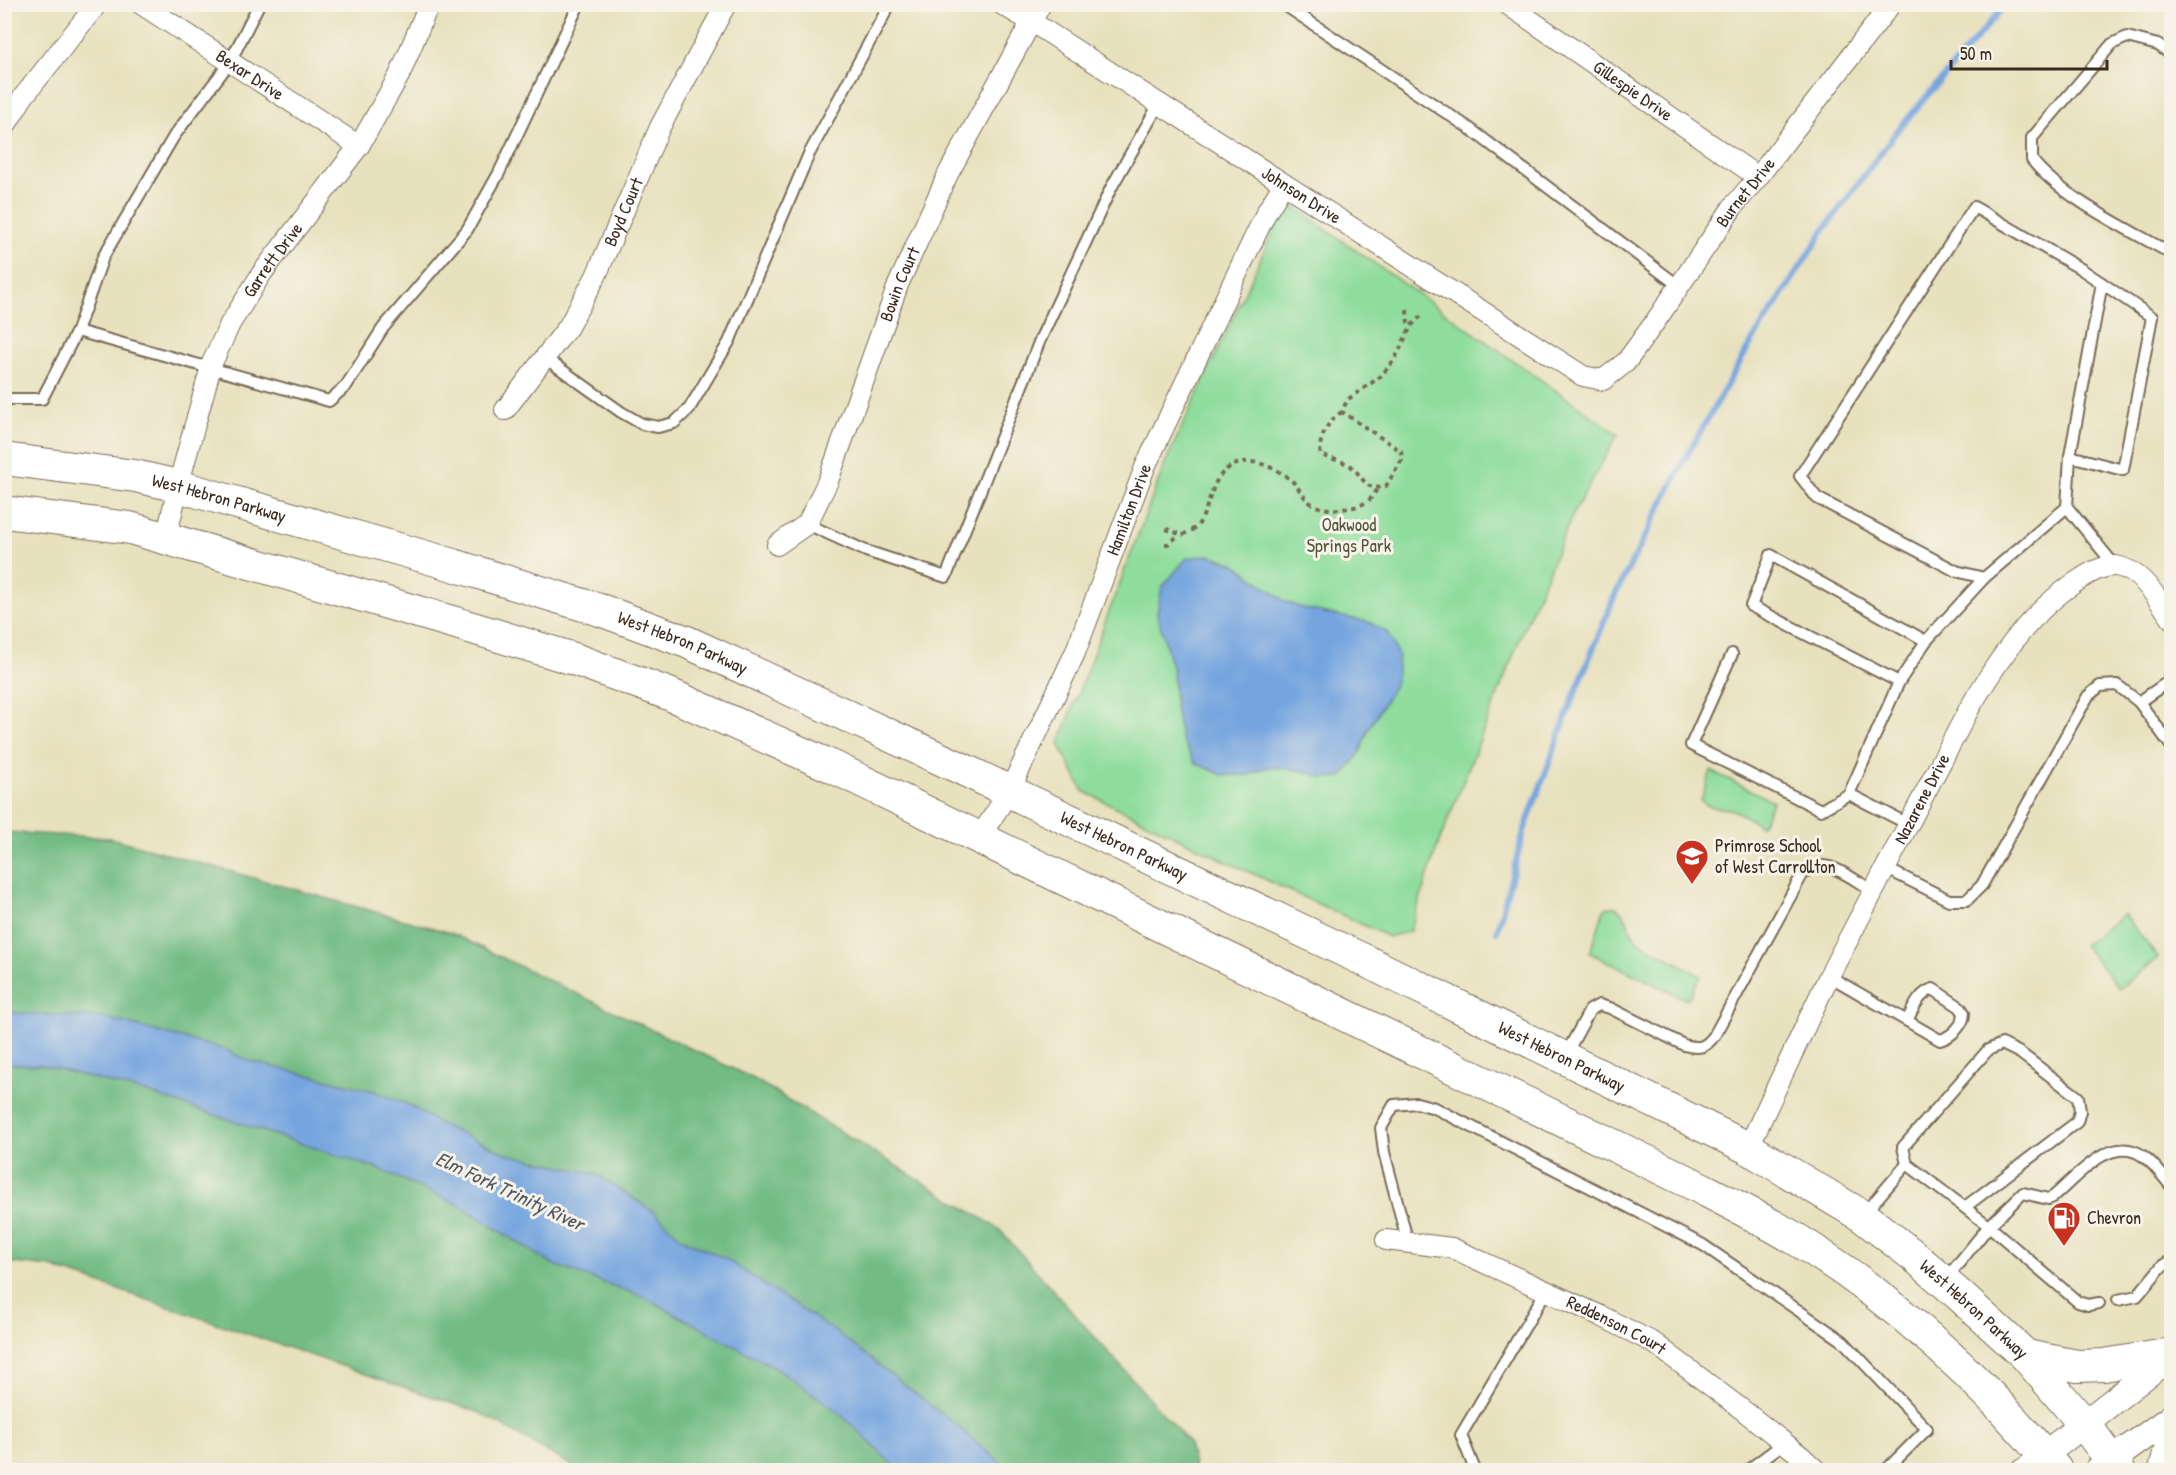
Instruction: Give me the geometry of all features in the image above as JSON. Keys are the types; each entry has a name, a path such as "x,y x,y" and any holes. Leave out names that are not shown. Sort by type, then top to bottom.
{"main road":[{"name":"West Hebron Parkway","path":"4,459 135,477 178,486 440,561 624,619 687,642 956,766 1368,962 1748,1148 1862,1216 1914,1256 2025,1356 2085,1425 2110,1467"},
{"path":"4,512 130,528 477,629 574,659 659,690 832,767 1687,1180 1799,1242 1854,1278 1924,1333 1965,1370 2040,1465"},
{"path":"2025,1356 2077,1366 2104,1365 2172,1355"},
{"path":"2165,1470 2172,1442"}],"street":[{"path":"4,128 23,98 97,4"},
{"name":"Bexar Drive","path":"141,4 359,146"},
{"name":"Garrett Drive","path":"166,539 210,369 230,324 262,273 359,146 400,74 429,4"},
{"name":"Boyd Court","path":"505,410 568,327 596,276 660,127 726,4"},
{"name":"Johnson Drive","path":"1001,4 1036,13 1159,104 1283,185 1384,247 1582,376 1603,380"},
{"name":"Gillespie Drive","path":"1507,4 1758,177"},
{"name":"Burnet Drive","path":"1603,380 1626,362 1732,208 1891,4"},
{"name":"Bowin Court","path":"777,545 807,524 828,481 898,285 948,174 1036,13"},
{"name":"Hamilton Drive","path":"979,838 1009,792 1075,653 1145,467 1266,213 1283,185"},
{"path":"2115,566 2127,570 2138,578 2172,619"},
{"name":"Nazarene Drive","path":"1748,1148 1829,976 1969,708 1992,669 2031,619 2072,584 2101,568 2115,566"},
{"name":"Reddenson Court","path":"1386,1240 1452,1248 1654,1343 1816,1470"},
{"path":"2040,1465 2085,1425 2172,1355"},
{"path":"2110,1467 2172,1417"}],"lane":[{"path":"4,399 42,399 77,331 103,257 174,136 230,62 259,4"},
{"path":"77,331 329,401 346,386 383,328 467,230 504,163 579,4"},
{"path":"545,358 621,412 642,424 658,427 674,423 689,409 729,342 809,154 890,4"},
{"path":"1283,4 1469,128 1679,286"},
{"path":"2172,55 2158,45 2127,37 2112,44 2032,138 2032,160 2044,176 2072,196 2172,254"},
{"path":"807,524 866,551 946,577 1040,340 1111,188 1159,104"},
{"path":"1984,578 1956,571 1817,498 1800,476 1974,207 2081,269 2152,317 2123,470 2070,456"},
{"path":"2103,283 2070,456 2067,507 2115,566"},
{"path":"1732,654 1691,745 1821,810 1849,794 1899,682 1926,641 1984,578 2067,507"},
{"path":"1899,682 1751,606 1771,555 1926,641"},
{"path":"2139,702 2172,679"},
{"path":"1885,868 1949,900 1967,900 1982,885 2088,696 2100,686 2117,685 2139,702 2172,747"},
{"path":"1849,794 1908,825"},
{"path":"1564,1059 1590,1010 1599,1005 1611,1008 1684,1045 1697,1049 1707,1046 1802,874 1808,868 1828,865 1873,891"},
{"path":"1829,976 1906,1021 1940,1040 1948,1038 1964,1019 1964,1012 1933,989 1921,996 1906,1021"},
{"path":"1965,1207 2077,1122 2080,1111 2078,1097 2020,1053 2002,1044 1988,1050 1904,1147 1908,1164 1989,1226 2078,1302 2088,1305 2099,1303"},
{"path":"1408,1243 1384,1152 1382,1128 1394,1106 1417,1103 1435,1108 1703,1245 1843,1341 1927,1429 1886,1470"},
{"path":"1944,1282 1989,1226 2023,1193 2048,1199 2097,1158 2108,1152 2122,1149 2144,1156 2172,1187"},
{"path":"1862,1216 1908,1164"},
{"path":"2118,1300 2137,1296 2162,1266 2172,1260"},
{"path":"1475,1470 1461,1435 1546,1291"},
{"path":"1748,1470 1784,1443"}],"path":[{"path":"1407,310 1408,324 1411,326"},
{"path":"1377,489 1367,485 1351,466 1321,455 1318,446 1322,436 1336,415 1341,412 1347,400 1380,377 1395,359 1411,326 1421,316"},
{"path":"1165,544 1197,527 1205,512 1214,483 1222,474 1241,462 1267,466 1282,474 1292,481 1305,498 1321,508 1355,507 1368,502 1377,489 1386,486 1396,472 1402,460 1401,450 1341,412"},
{"path":"1166,529 1179,535"}],"green space":[{"name":"Oakwood Springs Park","path":"1287,202 1618,434 1573,514 1525,626 1436,850 1410,931 1389,937 1219,858 1083,791 1059,744 1166,461"},
{"path":"1711,771 1773,801 1761,826 1737,812 1710,807 1701,800"},
{"path":"4,832 111,838 451,933 754,1079 998,1228 1189,1443 1195,1470 579,1470 480,1413 51,1267 5,1262"},
{"path":"1608,907 1616,907 1623,913 1636,940 1701,976 1687,1000 1590,953 1604,910"},
{"path":"2124,914 2158,958 2119,989 2084,945"}],"water":[{"path":"1210,555 1235,564 1286,602 1306,609 1369,622 1388,633 1399,657 1395,685 1369,728 1359,755 1342,777 1324,778 1299,770 1268,767 1249,775 1222,775 1195,763 1181,738 1175,707 1173,671 1157,613 1162,587 1187,558"},
{"name":"Elm Fork Trinity River","path":"4,1012 106,1018 226,1050 249,1061 375,1091 409,1105 442,1125 508,1154 596,1174 653,1211 681,1238 726,1259 836,1332 956,1425 1009,1470 898,1470 838,1412 781,1371 644,1297 552,1264 457,1204 378,1169 148,1093 43,1065 5,1064"}],"waterway":[{"path":"1497,931 1524,831 1572,701 1615,595 1686,457 1748,348 1824,230 1897,131 2006,4"}],"place":[{"name":"Primrose School of West Carrollton","path":"1692,885"},
{"name":"Chevron","path":"2064,1247"}]}
